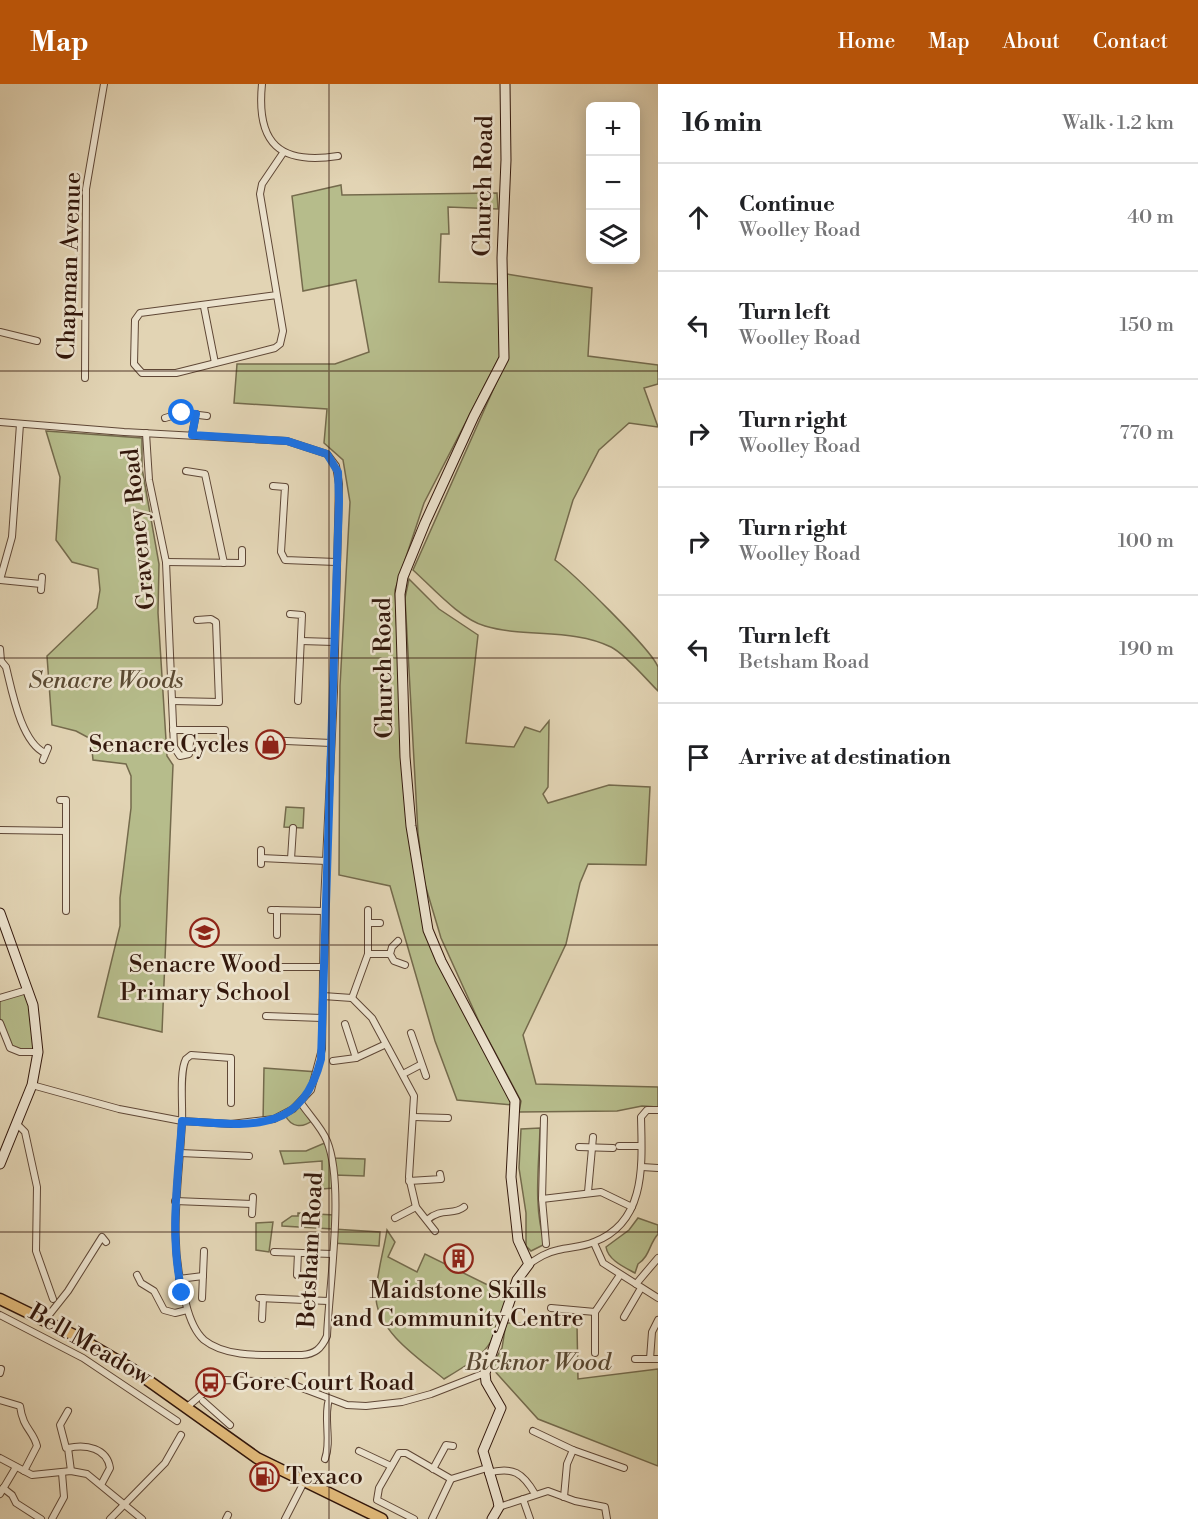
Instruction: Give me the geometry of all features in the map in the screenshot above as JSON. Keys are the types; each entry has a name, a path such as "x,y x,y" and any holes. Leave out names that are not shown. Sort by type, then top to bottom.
{"main road":[{"path":"0,1299 45,1320 111,1357 170,1394 257,1458 382,1519"}],"street":[{"name":"Chapman Avenue","path":"85,378 86,189 104,84"},
{"path":"262,84 263,118 270,136 283,153 299,158 338,156"},
{"name":"Church Road","path":"506,84 506,170 501,258 504,358 474,416 403,577 400,594 400,659 411,826 428,930 441,961 517,1107 512,1177 518,1240 529,1264"},
{"path":"277,295 204,307 140,313 135,320 134,364 142,373 176,373 274,348 280,344 283,331 277,295 260,194 262,184 283,153"},
{"path":"204,307 215,363"},
{"path":"0,333 37,341"},
{"path":"165,418 182,413 207,416"},
{"path":"192,435 196,414"},
{"path":"0,422 287,441 327,454 338,472 324,911 322,1049 318,1072 311,1090 301,1103 285,1115 263,1122 231,1124 182,1121 119,1109 32,1085"},
{"path":"20,424 12,537 0,580 41,584"},
{"name":"Graveney Road","path":"146,433 149,480 166,562 174,747 180,756 189,753 191,730"},
{"path":"186,471 205,474 224,563"},
{"path":"273,486 285,487 281,552 285,560 336,562"},
{"path":"166,562 242,563 242,550"},
{"path":"290,614 302,615 298,701"},
{"path":"172,700 219,702 216,622 211,619 197,620"},
{"path":"301,641 334,642"},
{"path":"0,650 1,662 6,667 27,735 36,749 46,750 43,760"},
{"path":"173,730 225,730 225,750"},
{"path":"264,740 331,743"},
{"path":"60,800 66,800 66,911"},
{"path":"291,859 293,828"},
{"path":"0,830 66,831"},
{"path":"261,850 261,861 291,859 326,861"},
{"path":"277,935 274,910 324,911"},
{"path":"352,998 368,954 368,910"},
{"path":"0,913 34,1014 38,1052 32,1085 1,1162"},
{"path":"369,923 380,923"},
{"path":"398,941 392,947 390,954 394,961 405,965"},
{"path":"368,954 390,954"},
{"path":"272,964 276,967 323,967"},
{"path":"0,998 27,990"},
{"path":"323,996 352,998 372,1018 384,1045 414,1096 410,1181 416,1207 435,1231"},
{"path":"266,1016 322,1018"},
{"path":"0,1023 10,1048 21,1052 38,1052"},
{"path":"345,1024 356,1058"},
{"path":"411,1033 420,1065 426,1076"},
{"path":"406,1047 414,1044"},
{"path":"333,1061 356,1058 384,1045"},
{"name":"Betsham Road","path":"231,1103 231,1058 192,1055 183,1063 182,1121 174,1242 179,1279 187,1310 203,1339 218,1349 231,1352 302,1356 312,1354 321,1347 327,1336 334,1188 332,1158 324,1135 301,1103"},
{"path":"403,1074 420,1065"},
{"path":"499,1507 483,1451 501,1408 486,1382 485,1373 518,1280 529,1264 549,1253 594,1243 619,1227 639,1191 642,1167 641,1117 644,1112 658,1110"},
{"path":"414,1117 448,1118"},
{"path":"544,1118 542,1198 546,1244"},
{"path":"15,1123 25,1132 37,1186 36,1251 53,1299"},
{"path":"588,1192 593,1137"},
{"path":"579,1147 592,1149 641,1146"},
{"path":"180,1153 249,1156"},
{"path":"642,1167 658,1168"},
{"path":"410,1181 441,1179 440,1174"},
{"path":"542,1198 601,1192 632,1207"},
{"path":"175,1201 252,1200 252,1214"},
{"path":"395,1218 416,1207"},
{"path":"427,1220 442,1211 459,1211 464,1207"},
{"path":"45,1320 68,1291 102,1237 106,1242"},
{"path":"594,1243 603,1263 658,1298"},
{"path":"202,1298 204,1251"},
{"path":"274,1252 332,1254"},
{"path":"297,1275 298,1253"},
{"path":"624,1317 639,1286 658,1258"},
{"path":"137,1275 141,1283 154,1291 164,1310 174,1312 187,1310"},
{"path":"595,1353 596,1312 620,1275"},
{"path":"179,1279 203,1276"},
{"path":"262,1319 261,1298 328,1301"},
{"path":"552,1308 596,1312"},
{"name":"Bell Meadow","path":"0,1315 83,1358 161,1408 177,1421"},
{"path":"650,1359 652,1332 658,1320"},
{"path":"635,1359 658,1359"},
{"path":"187,1407 224,1380 286,1382 347,1405 366,1406 402,1402 485,1373"},
{"name":"Bell Meadow","path":"161,1408 170,1394"},
{"path":"325,1459 328,1439 325,1414 329,1399"},
{"path":"0,1400 20,1406 26,1431 37,1442 24,1471"},
{"path":"203,1401 230,1425"},
{"path":"68,1411 60,1425 66,1448 68,1448 71,1471"},
{"path":"209,1424 216,1413"},
{"path":"532,1431 573,1450 624,1468"},
{"path":"110,1519 165,1463 181,1435"},
{"path":"433,1469 446,1445 453,1446"},
{"path":"68,1448 89,1447 105,1456 110,1468 102,1483"},
{"path":"564,1497 567,1464 573,1450"},
{"path":"359,1451 391,1466"},
{"path":"414,1519 379,1502 376,1496 396,1455 402,1452 451,1479 487,1470 506,1468 514,1470 526,1478 535,1494"},
{"path":"0,1458 24,1471 40,1476 71,1471 87,1474 102,1483 142,1519"},
{"path":"16,1467 2,1491 12,1495 16,1503 41,1519"},
{"path":"52,1519 64,1497 62,1473"},
{"path":"432,1519 451,1479"},
{"path":"285,1519 304,1482"},
{"path":"492,1519 499,1507 548,1491 605,1507 607,1519"},
{"path":"523,1499 530,1519"}],"green space":[{"path":"341,185 342,195 497,193 498,209 448,207 449,234 441,234 439,282 499,284 502,352 424,503 395,590 405,795 424,926 513,1105 457,1100 435,1041 390,886 339,875 340,686 350,502 343,460 324,443 327,409 234,403 237,364 335,364 369,352 356,280 303,291 292,196"},
{"path":"507,274 592,288 588,356 658,365 658,384 644,388 658,427 629,423 599,450 573,500 555,560 611,612 653,658 658,667 658,691 623,655 596,641 565,635 500,630 476,622 447,602 413,570 505,363"},
{"name":"Senacre Woods","path":"46,431 142,438 142,468 159,564 158,613 167,756 173,765 162,1032 98,1017 120,926 120,898 131,808 131,776 126,764 93,760 91,739 76,731 52,725 47,656 97,608 100,590 98,569 72,562 56,540 60,477"},
{"path":"409,579 439,609 478,635 466,743 514,747 525,727 540,732 549,721 548,787 543,794 548,803 609,785 650,787 646,865 588,864 580,883 566,944 523,1035 536,1084 658,1087 658,1107 642,1106 617,1111 519,1112 521,1101 480,1024 441,938 424,881 418,833 405,598"},
{"path":"286,807 304,808 303,828 284,827"},
{"path":"27,990 38,1052 10,1048 0,1023 0,998"},
{"path":"264,1068 318,1072 301,1103 313,1120 301,1126 290,1122 285,1115 263,1122"},
{"path":"540,1128 538,1201 545,1244 531,1251 526,1246 526,1213 519,1168 521,1129"},
{"path":"327,1142 332,1158 365,1159 364,1176 334,1175 334,1188 322,1189 322,1161 284,1164 280,1151 306,1151"},
{"path":"298,1213 334,1215 333,1229 282,1226 282,1223 292,1216 298,1216"},
{"path":"638,1218 658,1225 658,1234 645,1257 638,1264 635,1273 613,1259 606,1247 629,1230"},
{"path":"273,1222 269,1252 256,1250 256,1223"},
{"path":"333,1229 380,1232 379,1246 332,1243"},
{"path":"387,1230 395,1242 388,1257 417,1272 425,1254 508,1295 498,1327 488,1346 472,1362 444,1379 402,1344 385,1323 379,1311 376,1299 377,1283"},
{"name":"Bicknor Wood","path":"506,1323 577,1325 578,1379 658,1369 658,1466 538,1419 491,1367 502,1348"}],"place":[{"name":"Senacre Cycles","path":"270,745"},
{"name":"Senacre Wood Primary School","path":"205,932"},
{"name":"Maidstone Skills and Community Centre","path":"458,1258"},
{"name":"Gore Court Road","path":"211,1383"},
{"name":"Texaco","path":"265,1477"}],"route":[{"path":"182,413 196,414 192,435 287,441 327,454 338,472 339,501 334,692 324,903 321,1059 315,1082 308,1095 285,1115 263,1122 231,1124 182,1121 174,1225 174,1242 182,1293"}]}
